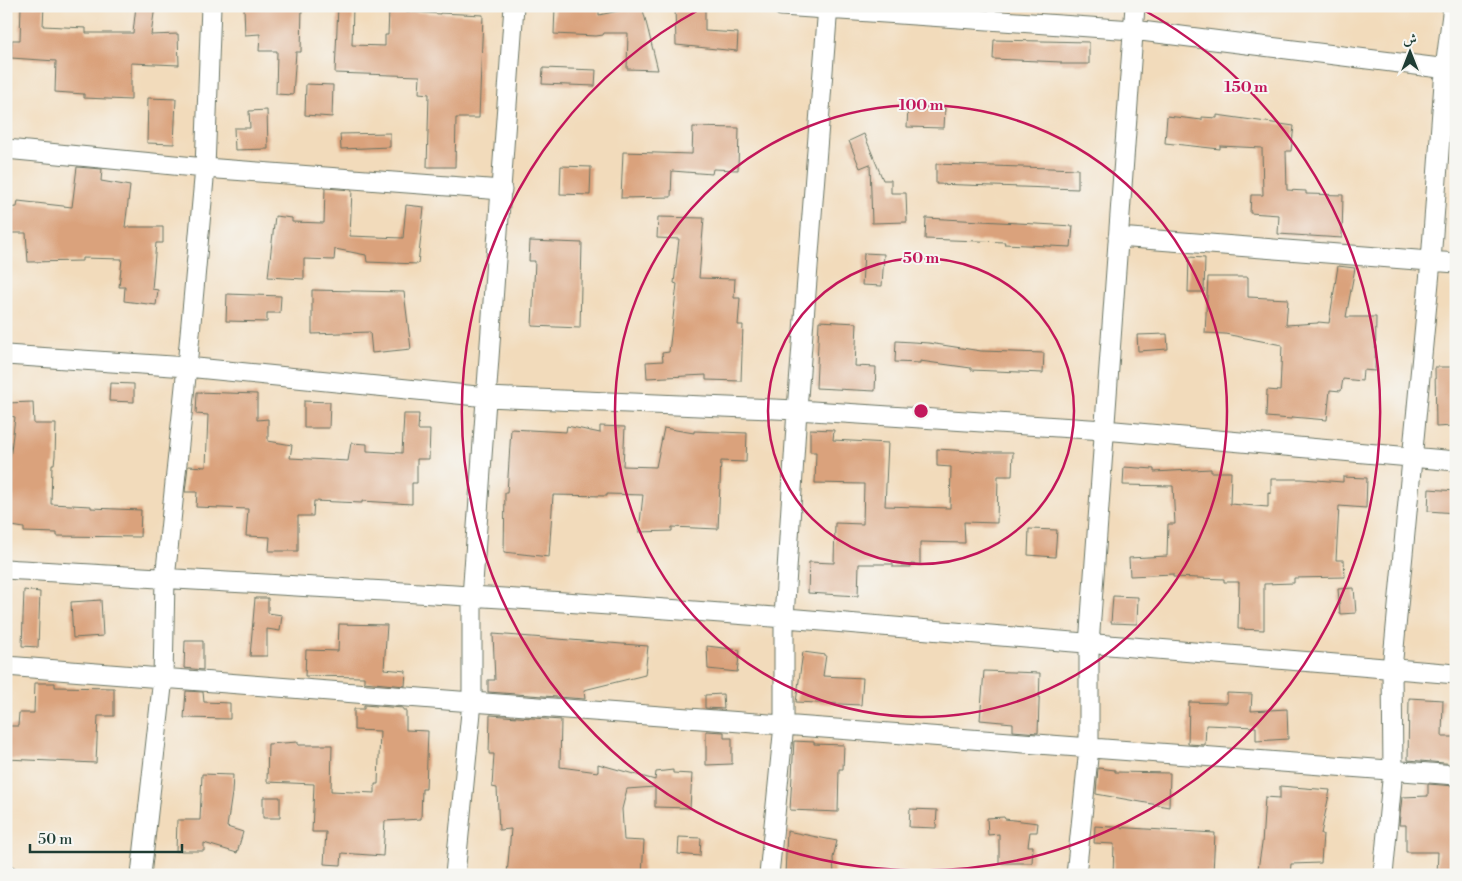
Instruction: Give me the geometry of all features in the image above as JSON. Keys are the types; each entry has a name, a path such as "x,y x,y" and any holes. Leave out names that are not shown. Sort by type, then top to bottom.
{"street":[{"path":"141,875 163,678 165,579 205,168 211,6"},
{"path":"455,875 472,702 472,597 514,6"},
{"path":"782,6 1133,30 1450,70"},
{"path":"1076,875 1088,748 1089,645 1134,6"},
{"path":"1383,875 1393,770 1392,669 1450,70 1453,6"},
{"path":"770,875 784,726 784,618 796,410 828,8"},
{"path":"6,149 205,168 502,190"},
{"path":"1118,237 1456,263"},
{"path":"6,355 187,367 487,397 796,410 1104,430 1456,462"},
{"path":"6,569 784,618 1089,645 1456,674"},
{"path":"6,666 784,726 1456,775"}],"building":[{"path":"21,6 44,6 43,26 86,28 86,33 133,33 136,6 155,6 151,35 178,34 179,65 131,63 131,100 84,98 84,94 55,92 56,61 11,58 12,40 20,40"},
{"path":"302,6 301,52 296,52 293,95 276,94 277,51 259,51 260,34 245,35 244,7"},
{"path":"338,6 353,6 352,45 385,46 385,35 388,35 389,10 483,15 479,118 456,118 455,167 427,167 429,94 419,93 420,76 335,73"},
{"path":"555,6 599,6 599,15 642,6 658,70 627,69 628,33 604,33 603,35 596,36 554,34"},
{"path":"675,6 705,6 705,31 738,33 737,51 676,45"},
{"path":"994,40 1089,42 1089,64 993,59"},
{"path":"543,68 596,70 595,86 542,84"},
{"path":"306,84 333,85 332,117 305,115"},
{"path":"148,98 176,99 174,144 147,143"},
{"path":"908,107 945,108 944,128 907,127"},
{"path":"267,110 268,149 235,150 234,128 250,128 249,111"},
{"path":"1217,115 1294,126 1291,151 1286,151 1287,190 1306,191 1306,194 1343,195 1342,238 1278,234 1279,215 1250,213 1251,195 1263,195 1262,148 1220,146 1220,149 1165,143 1167,116 1202,120 1202,117 1217,118"},
{"path":"693,127 739,128 738,170 713,169 712,174 672,171 671,197 621,198 623,152 692,154"},
{"path":"390,133 390,147 341,149 340,134"},
{"path":"864,134 883,180 891,180 891,193 906,193 907,222 872,223 870,164 860,168 849,141"},
{"path":"936,164 1078,169 1078,189 936,184"},
{"path":"561,166 591,167 590,195 560,194"},
{"path":"77,167 102,169 101,181 130,186 125,227 163,227 163,243 156,243 152,289 158,290 156,305 124,301 125,287 119,287 122,259 82,258 82,261 28,262 26,233 6,233 6,208 17,207 18,201 72,207"},
{"path":"325,188 352,190 350,236 403,238 406,205 424,207 418,264 367,262 366,255 335,249 334,260 304,259 304,279 268,277 275,216 292,218 292,222 324,223"},
{"path":"658,217 704,218 699,278 735,279 734,298 740,298 738,325 743,325 741,381 706,380 706,375 647,378 646,362 663,361 662,353 669,352 677,284 674,283 679,239 657,238"},
{"path":"926,218 1073,226 1071,247 925,239"},
{"path":"530,241 582,243 580,328 532,326 535,261 529,261"},
{"path":"864,253 884,254 882,286 862,285"},
{"path":"1189,257 1205,258 1204,292 1188,292"},
{"path":"1338,266 1355,268 1346,317 1376,317 1375,371 1363,370 1362,381 1343,379 1341,391 1330,390 1327,420 1266,417 1267,390 1280,391 1282,345 1225,334 1205,333 1208,277 1248,277 1248,297 1288,299 1286,325 1318,322 1329,323"},
{"path":"312,290 404,292 411,349 372,353 370,332 312,334"},
{"path":"227,294 281,296 280,313 267,313 267,322 226,321"},
{"path":"819,321 857,323 855,366 876,367 875,391 816,388"},
{"path":"1167,334 1168,349 1138,351 1137,335"},
{"path":"896,341 929,343 981,351 1044,353 1043,373 971,370 971,368 920,361 920,363 895,362"},
{"path":"1435,367 1452,367 1453,426 1436,427"},
{"path":"110,383 134,384 134,402 109,401"},
{"path":"197,392 257,394 257,420 268,419 268,441 292,445 290,458 348,461 351,443 367,444 367,451 402,453 404,414 419,414 418,430 430,430 429,459 417,459 417,483 412,483 412,504 314,501 313,516 298,516 298,551 269,551 270,537 246,536 248,509 196,507 197,492 185,492 188,466 206,467 208,415 196,414"},
{"path":"304,401 330,402 329,428 304,428"},
{"path":"33,402 34,424 56,424 51,504 141,510 140,537 57,536 57,533 24,532 24,528 6,525 8,499 10,500 10,460 15,417 6,415 6,403"},
{"path":"567,426 600,433 600,426 625,427 623,466 656,467 664,428 694,433 694,431 747,433 746,462 721,461 718,529 672,527 672,531 639,532 643,495 553,495 549,557 504,552 505,493 507,493 511,429 566,432"},
{"path":"810,429 834,430 833,440 888,443 885,506 950,508 951,467 937,466 937,449 1013,452 1012,476 998,476 997,523 964,522 965,543 920,542 920,565 911,564 911,567 893,567 893,564 859,564 858,596 808,593 809,562 834,563 835,523 863,524 864,484 815,483 816,452 810,452"},
{"path":"1124,467 1154,469 1154,472 1211,469 1211,472 1231,472 1230,504 1268,507 1268,493 1271,494 1271,479 1343,482 1343,477 1367,478 1366,508 1339,506 1336,560 1344,560 1345,577 1294,578 1294,583 1264,584 1264,630 1238,629 1239,582 1224,582 1224,579 1173,577 1173,574 1130,576 1129,558 1167,556 1168,524 1175,524 1173,486 1123,485"},
{"path":"1429,489 1456,491 1456,513 1428,511"},
{"path":"1029,529 1057,530 1055,557 1028,555"},
{"path":"1354,588 1356,613 1340,614 1338,589"},
{"path":"24,590 40,592 38,647 22,646"},
{"path":"1113,596 1138,597 1137,624 1111,623"},
{"path":"255,598 268,598 268,613 282,615 280,631 267,629 267,656 250,656"},
{"path":"101,600 103,636 73,638 71,602"},
{"path":"339,624 387,625 384,669 406,671 405,686 364,682 364,677 305,676 306,650 338,651"},
{"path":"493,634 648,646 645,675 584,690 585,699 488,692 488,680 495,680"},
{"path":"185,641 203,641 203,670 184,668"},
{"path":"707,646 740,650 737,672 708,669"},
{"path":"803,652 826,655 823,676 863,678 861,705 796,702"},
{"path":"984,671 1040,673 1038,733 1013,731 1013,723 980,720"},
{"path":"35,683 55,683 55,687 114,688 114,716 98,716 96,763 6,759 6,726 18,726 19,713 34,713"},
{"path":"186,691 203,692 204,702 230,703 230,719 184,718"},
{"path":"1227,693 1252,694 1251,711 1287,709 1288,739 1256,741 1256,727 1206,725 1205,745 1188,744 1189,702 1227,703"},
{"path":"723,694 724,709 705,708 705,695"},
{"path":"1409,698 1443,700 1442,737 1456,737 1456,764 1408,760"},
{"path":"364,705 403,708 403,710 406,710 406,730 428,731 426,789 422,789 421,819 385,821 383,856 342,853 341,865 324,864 326,832 312,832 314,784 267,782 268,744 298,742 298,745 332,745 331,791 375,793 375,784 378,784 380,731 354,730 354,709 364,709"},
{"path":"490,715 561,720 560,767 598,772 598,764 655,780 656,772 673,770 673,773 692,774 690,808 655,807 655,787 627,789 622,809 624,840 644,841 642,875 507,875 511,829 499,830 497,788 492,787 494,754 489,754"},
{"path":"706,731 724,732 724,738 732,738 732,764 706,765"},
{"path":"794,741 844,745 843,769 839,769 838,812 790,810"},
{"path":"1098,768 1115,770 1115,772 1170,773 1169,807 1096,794"},
{"path":"202,774 233,775 227,827 243,832 237,853 204,843 204,851 176,851 177,820 200,820"},
{"path":"1428,784 1456,786 1456,875 1437,875 1438,852 1406,852 1406,825 1399,825 1402,797 1428,796"},
{"path":"1280,786 1330,790 1321,834 1323,834 1321,863 1291,864 1290,875 1257,875 1262,844 1265,797 1280,798"},
{"path":"263,797 280,797 280,818 263,818"},
{"path":"910,809 937,810 936,828 909,827"},
{"path":"1004,817 1005,819 1038,823 1037,832 1030,832 1028,846 1033,846 1032,863 999,863 999,834 988,835 987,818"},
{"path":"1095,826 1215,833 1213,873 1166,871 1166,875 1113,875 1114,844 1094,843"},
{"path":"787,831 837,841 833,858 834,875 785,875"},
{"path":"679,837 701,838 700,856 678,854"}]}
